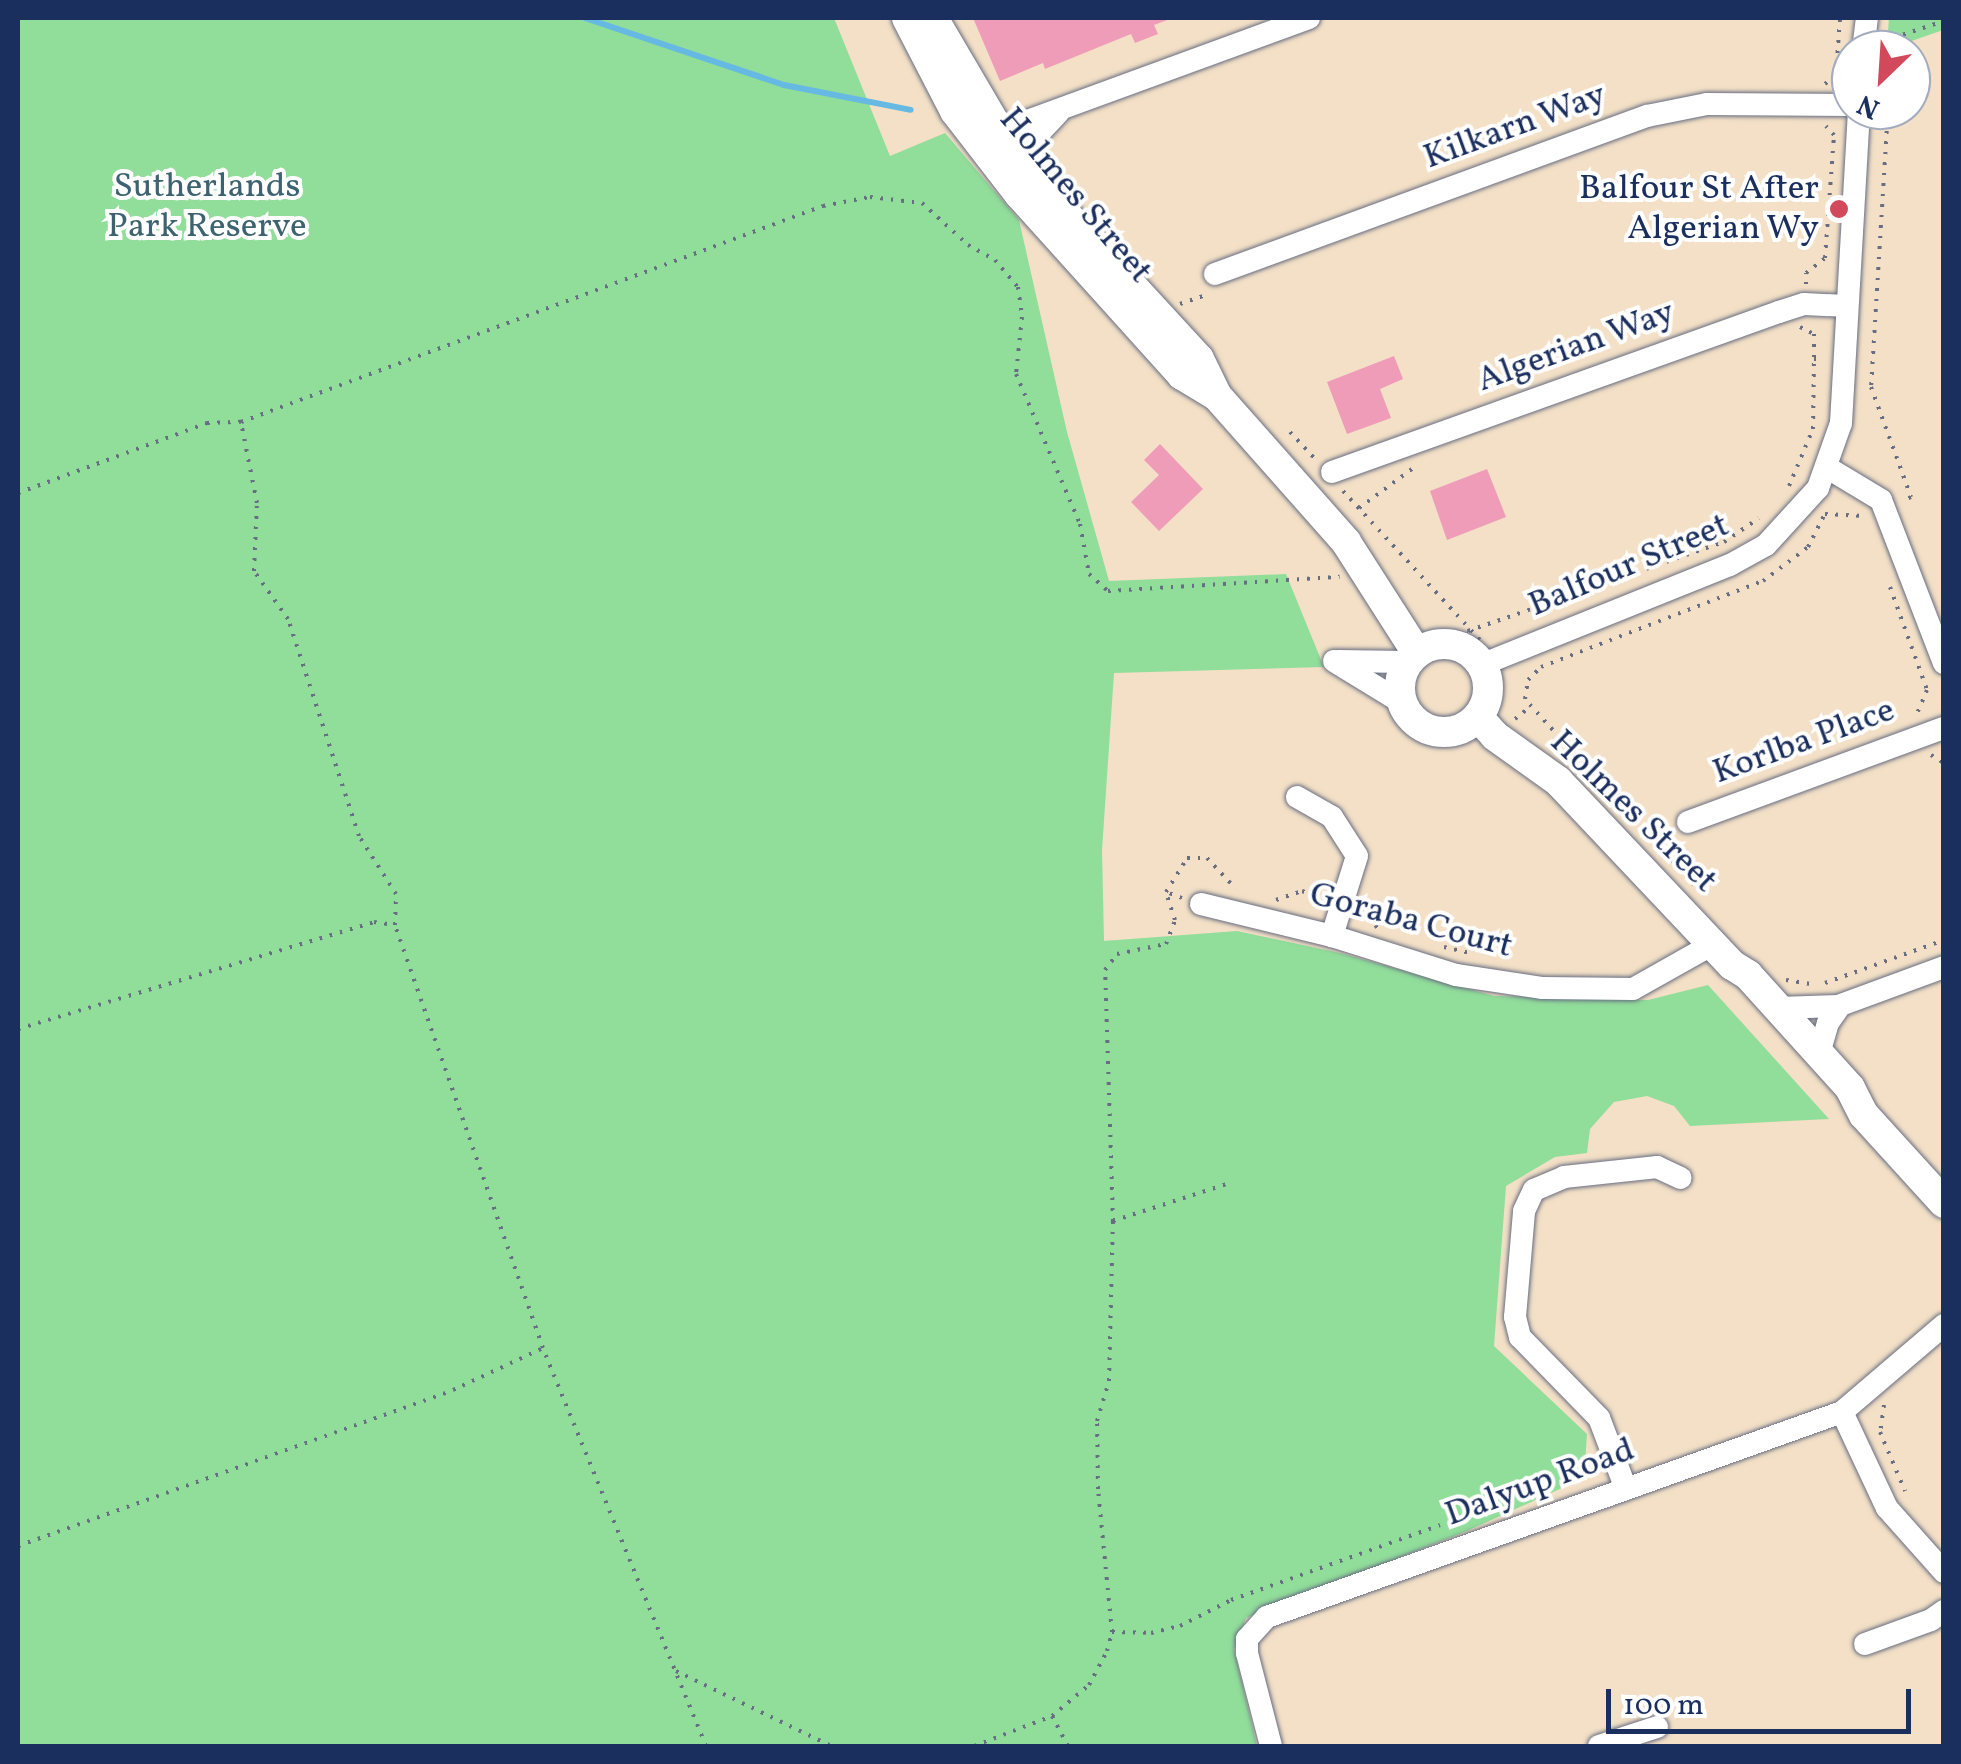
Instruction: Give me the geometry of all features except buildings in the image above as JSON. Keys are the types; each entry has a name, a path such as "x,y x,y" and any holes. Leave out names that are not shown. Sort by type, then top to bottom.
{"main road":[{"name":"Holmes Street","path":"907,18 956,110 989,135"},
{"name":"Holmes Street","path":"932,18 989,135 1011,163 1062,210 1198,359 1217,396 1346,542 1412,658"},
{"path":"1441,644 1454,645 1482,665 1488,694 1478,718 1468,726 1442,733 1416,724 1401,702 1399,688 1412,658 1441,644"},
{"name":"Holmes Street","path":"1478,718 1495,736 1558,781 1722,955 1779,994 1819,1054 1850,1088 1864,1116"},
{"name":"Holmes Street","path":"1722,955 1735,984 1772,1026 1837,1098 1864,1116 1944,1202"}],"street":[{"path":"989,135 1309,18"},
{"name":"Kilkarn Way","path":"1216,283 1647,116 1707,104 1831,104"},
{"path":"1011,163 1061,110"},
{"name":"Balfour Street","path":"1482,665 1730,565 1766,545 1802,510 1828,468 1841,423 1859,130"},
{"name":"Algerian Way","path":"1332,472 1804,304 1847,306"},
{"path":"1828,468 1866,487 1885,508 1944,664"},
{"path":"1401,702 1334,661 1412,658"},
{"name":"Korlba Place","path":"1688,822 1933,732"},
{"path":"1297,798 1332,817 1357,856 1332,936"},
{"name":"Goraba Court","path":"1201,904 1332,936 1456,975 1601,992 1633,990 1722,955"},
{"path":"1779,994 1839,1006 1944,968"},
{"path":"1819,1054 1828,1023 1839,1006"},
{"path":"1626,1489 1599,1418 1520,1338 1515,1318 1524,1211 1534,1190 1564,1177 1656,1167 1681,1178"},
{"name":"Dalyup Road","path":"1271,1746 1247,1653 1248,1639 1266,1618 1842,1412 1944,1324"},
{"path":"1842,1412 1887,1508 1944,1572"},
{"path":"1865,1644 1931,1620 1944,1610"},
{"path":"1599,1746 1657,1727"}],"path":[{"path":"1802,328 1806,273 1825,258 1834,135 1820,121 1809,120 1815,87 1836,74 1840,18"},
{"path":"1917,30 1944,21"},
{"path":"1701,893 1525,699 1528,680 1541,667 1763,581 1808,547 1825,514 1864,517 1911,497 1870,387 1887,130"},
{"path":"18,492 208,423 242,422 823,206 870,197 922,203 968,245 995,260 1018,287 1022,317 1016,374 1080,524 1089,574 1108,591 1344,577"},
{"path":"1180,304 1216,283"},
{"path":"1786,489 1795,478 1813,429 1814,358 1872,362"},
{"path":"242,422 256,504 254,571 288,620 358,836 396,894 395,925 542,1348 706,1746"},
{"path":"1358,508 1468,630 1724,542 1768,512"},
{"path":"1889,586 1927,690 1916,716 1933,732 1930,754 1944,762"},
{"path":"974,1746 1052,1716 1089,1685 1112,1632 1099,1506 1098,1420 1109,1382 1113,1221 1105,970 1117,954 1166,944 1174,920 1166,892 1187,858 1208,858 1236,890 1250,897"},
{"path":"1264,904 1302,891 1365,911 1379,930"},
{"path":"1166,892 1201,904"},
{"path":"18,1030 374,922 395,925"},
{"path":"1779,994 1819,986 1944,940"},
{"path":"1428,943 1482,957"},
{"path":"1113,1221 1226,1184"},
{"path":"18,1546 436,1397 542,1348"},
{"path":"1886,1397 1880,1432 1910,1505"},
{"path":"1112,1632 1151,1633 1180,1626 1231,1600 1440,1525"},
{"path":"676,1671 832,1746"},
{"path":"1052,1716 1068,1746"}],"green space":[{"name":"Sutherlands Park Reserve","path":"18,18 834,18 890,156 945,133 1019,220 1067,432 1109,581 1286,574 1324,667 1114,673 1102,850 1104,941 1237,931 1340,953 1494,996 1648,1000 1708,985 1829,1119 1690,1126 1674,1106 1647,1096 1614,1102 1590,1129 1587,1153 1555,1157 1506,1186 1494,1346 1587,1434 1584,1478 1467,1531 1246,1618 1234,1649 1257,1746 18,1746"},
{"path":"1889,18 1943,18 1943,30 1931,34 1931,30 1888,30"}],"waterway":[{"path":"585,18 784,85 911,110"}],"place":[{"name":"Balfour St After Algerian Wy","path":"1839,209"}]}
